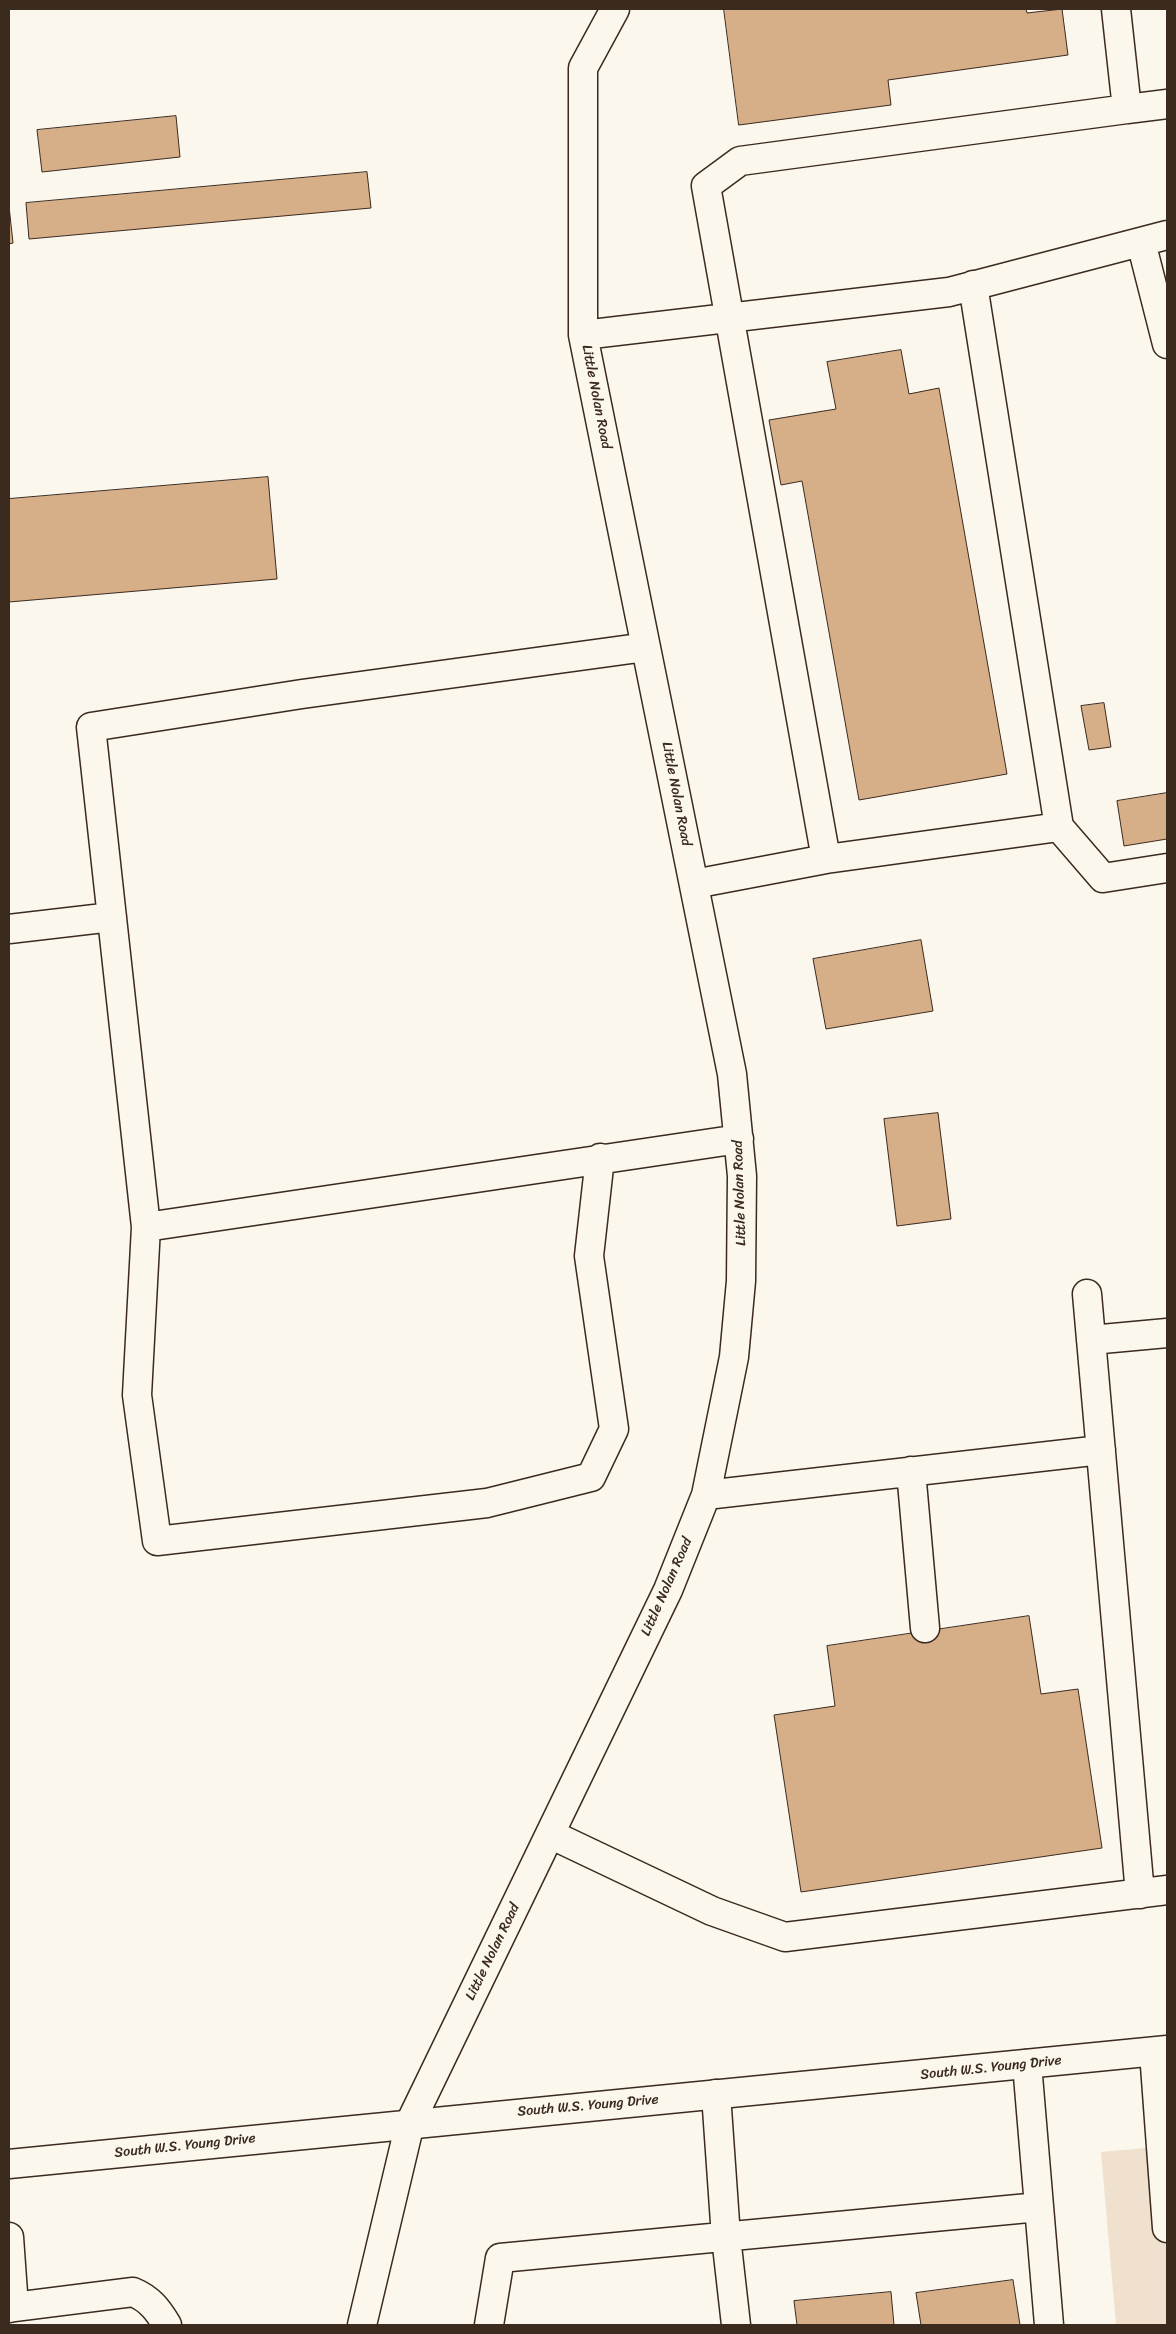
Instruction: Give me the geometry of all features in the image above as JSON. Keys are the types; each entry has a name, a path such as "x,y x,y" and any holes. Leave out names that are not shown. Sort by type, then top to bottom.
{"street":[{"name":"Little Nolan Road","path":"362,2325 410,2123 668,1590 706,1495 734,1357 741,1281 742,1176 732,1074 583,335 583,68 615,9"},
{"path":"1116,9 1127,109"},
{"path":"826,859 732,318 706,186 740,161 1167,104"},
{"path":"583,335 949,292 1167,235"},
{"path":"1141,242 1167,344"},
{"path":"973,285 1059,826 1103,878 1167,868"},
{"path":"600,1158 589,1256 614,1429 591,1477 487,1503 157,1541 137,1394 146,1227 91,728 311,693 646,647"},
{"path":"694,884 826,859 1059,826"},
{"path":"9,929 112,917"},
{"path":"146,1227 738,1139"},
{"path":"1087,1294 1140,1894"},
{"path":"1091,1340 1167,1333"},
{"path":"706,1495 1101,1450"},
{"path":"911,1472 926,1628"},
{"path":"550,1834 712,1911 785,1937 1167,1890"},
{"path":"1160,2051 1167,2228"},
{"name":"South W.S. Young Drive","path":"9,2164 410,2123 1160,2051"},
{"path":"1027,2064 1049,2325"},
{"path":"716,2094 726,2237 736,2325"},
{"path":"489,2325 500,2258 1039,2206"},
{"path":"9,2237 12,2307 132,2292 143,2296 158,2309 167,2325"}],"shaded area":[{"path":"1167,2146 1167,2325 1116,2325 1101,2152"}],"building":[{"path":"724,9 1026,9 1027,13 1062,9 1068,55 888,80 891,105 739,125"},
{"path":"176,116 180,157 42,172 37,130"},
{"path":"367,172 371,208 29,239 26,203"},
{"path":"9,206 13,243 9,244"},
{"path":"901,350 909,394 939,388 1007,774 859,800 802,481 781,485 769,420 836,409 827,362"},
{"path":"268,477 277,579 9,602 9,499"},
{"path":"1104,703 1111,747 1089,750 1081,706"},
{"path":"1167,793 1167,839 1124,846 1117,801"},
{"path":"921,940 933,1011 826,1029 813,959"},
{"path":"938,1113 951,1219 897,1226 884,1119"},
{"path":"1029,1616 1041,1694 1078,1689 1102,1848 801,1892 774,1715 835,1706 827,1646"},
{"path":"1013,2280 1020,2325 921,2325 916,2293"},
{"path":"891,2292 894,2325 797,2325 794,2301"}]}
